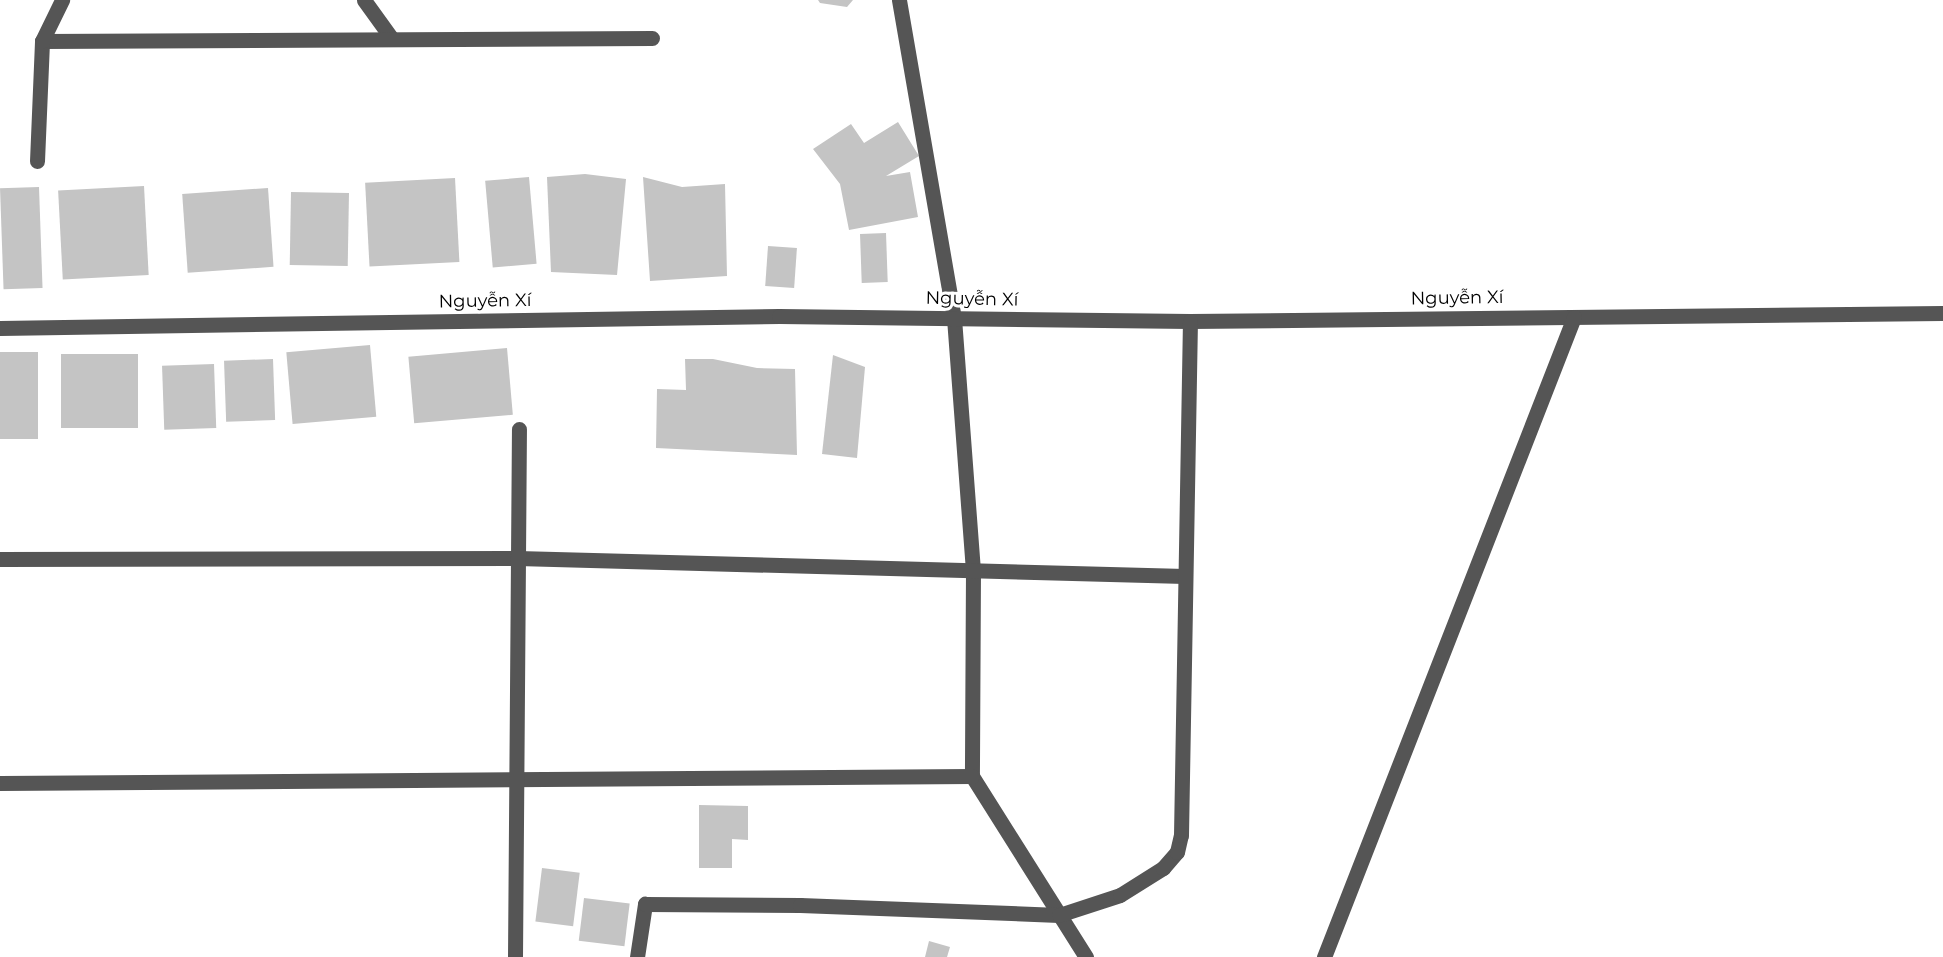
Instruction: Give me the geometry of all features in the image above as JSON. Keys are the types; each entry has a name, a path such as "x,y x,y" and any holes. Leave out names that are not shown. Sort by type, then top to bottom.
{"street":[{"path":"37,161 42,41 62,0"},
{"path":"364,0 392,39"},
{"path":"899,0 954,318 973,570 972,776 1086,957"},
{"path":"42,41 652,38"},
{"name":"Nguyễn Xí","path":"0,328 779,316 1190,321 1943,313"},
{"path":"1324,957 1574,317"},
{"path":"637,957 645,904 800,905 1059,915 1120,895 1163,868 1177,852 1180,835 1190,321"},
{"path":"515,957 519,429"},
{"path":"0,559 517,558 1185,576"},
{"path":"0,783 972,776"}],"building":[{"path":"818,0 853,0 847,7 820,3"},
{"path":"898,122 919,156 886,176 910,172 918,217 849,230 840,184 813,149 851,124 864,143"},
{"path":"585,174 626,179 617,275 551,272 547,177"},
{"path":"529,177 537,264 493,268 485,181"},
{"path":"643,177 682,187 725,184 727,276 650,281"},
{"path":"455,178 459,262 370,267 365,183"},
{"path":"144,186 149,275 63,279 58,191"},
{"path":"39,187 43,288 4,289 0,188"},
{"path":"268,188 274,267 188,273 182,194"},
{"path":"291,192 349,193 348,266 290,265"},
{"path":"886,233 888,282 862,283 860,234"},
{"path":"768,246 797,248 794,288 765,286"},
{"path":"370,345 376,417 293,424 286,352"},
{"path":"507,348 513,415 414,423 408,357"},
{"path":"0,352 38,352 38,439 0,439"},
{"path":"61,354 138,354 138,428 61,428"},
{"path":"833,355 865,367 857,458 822,454"},
{"path":"273,359 275,420 226,422 224,361"},
{"path":"685,359 713,359 757,368 795,369 797,455 656,448 657,389 686,390"},
{"path":"214,364 216,428 164,430 162,366"},
{"path":"699,805 748,806 748,840 732,839 732,868 699,868"},
{"path":"542,868 580,873 573,926 535,922"},
{"path":"584,898 630,904 624,946 579,941"},
{"path":"929,941 950,947 947,957 925,957"}]}
